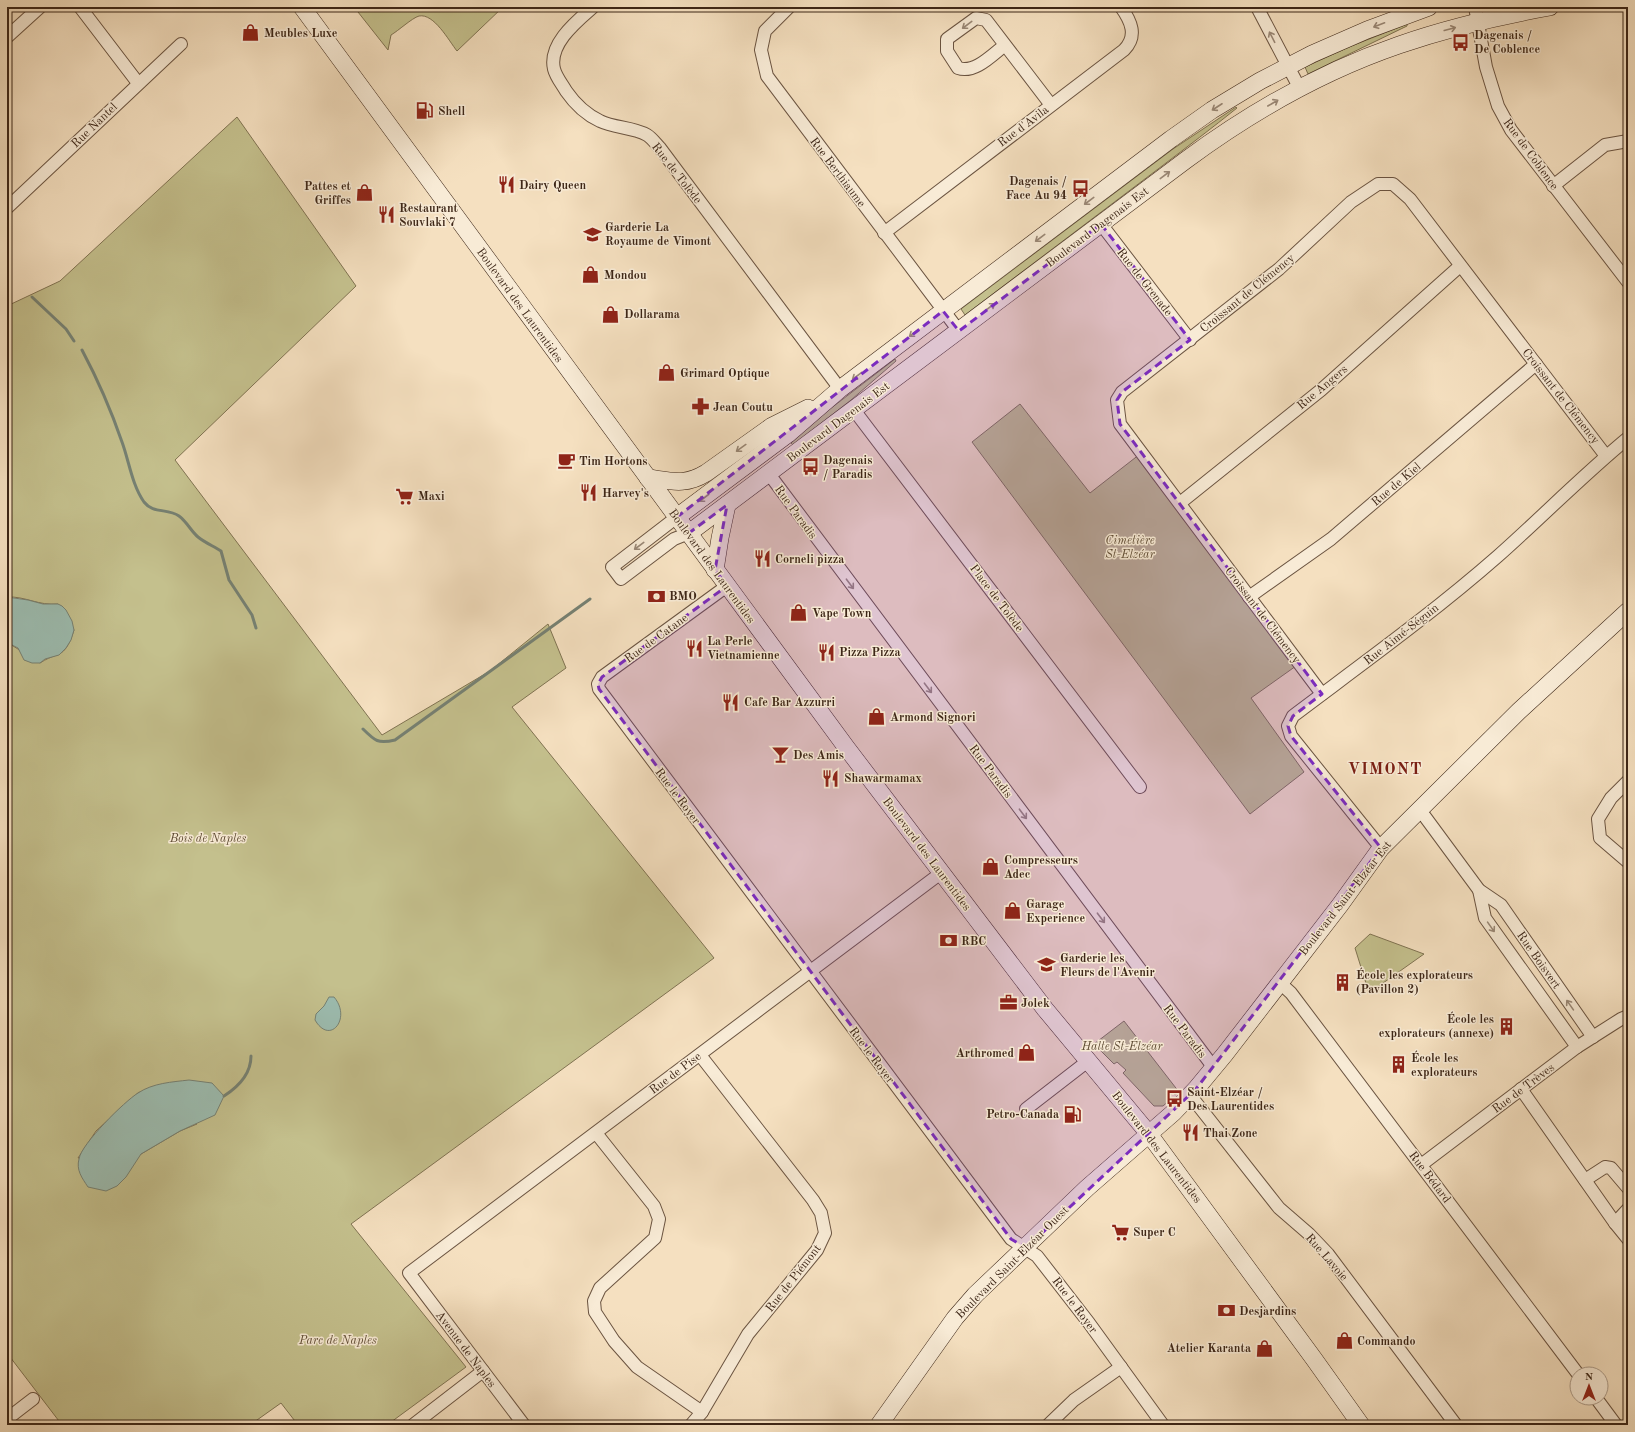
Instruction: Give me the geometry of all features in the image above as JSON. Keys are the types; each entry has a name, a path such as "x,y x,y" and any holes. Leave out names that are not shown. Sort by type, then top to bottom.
{"main road":[{"name":"Boulevard des Laurentides","path":"302,7 715,570 941,873 1030,991 1149,1134 1361,1425"},
{"name":"Boulevard Dagenais Est","path":"677,517 788,434 834,393 1186,128 1236,95 1287,66 1367,30 1429,7"},
{"name":"Boulevard Dagenais Est","path":"689,533 1222,134 1246,119 1300,89 1382,51 1423,37 1476,15 1550,7"},
{"path":"648,478 682,482 696,479 772,426 834,393"},
{"path":"715,570 727,505"},
{"name":"Boulevard Saint-Elzéar Est","path":"1149,1134 1173,1113 1214,1068 1340,905 1381,848 1519,711 1628,611"},
{"name":"Boulevard Saint-Elzéar Ouest","path":"878,1425 955,1318 975,1295 1090,1186 1149,1134"}],"street":[{"path":"7,37 40,7"},
{"path":"80,7 138,83"},
{"name":"Rue de Tolède","path":"593,7 569,29 556,49 554,68 559,80 574,102 588,115 601,122 648,136 660,148 834,393"},
{"name":"Rue Berthiaume","path":"789,7 765,31 760,50 767,76 959,331"},
{"name":"Rue d'Avila","path":"884,233 1129,45 1132,38 1132,28 1129,18 1121,7"},
{"path":"1257,7 1300,89"},
{"name":"Rue de Coblence","path":"1476,15 1486,67 1498,106 1511,130 1628,282"},
{"path":"1005,45 977,66 968,70 958,68 947,51 947,40 976,18 986,20 1051,105"},
{"name":"Rue Nantel","path":"7,208 181,44"},
{"path":"1553,186 1605,145 1628,141"},
{"name":"Croissant de Clémency","path":"1322,694 1120,424 1117,400 1122,392 1279,269 1351,202 1378,184 1393,184 1410,199 1606,456"},
{"name":"Rue de Grenade","path":"1101,224 1190,340"},
{"name":"Rue Angers","path":"1180,503 1321,390 1460,266"},
{"name":"Rue de Kiel","path":"1249,597 1331,539 1536,364"},
{"name":"Place de Tolède","path":"854,410 1140,787"},
{"name":"Rue Aimé-Séguin","path":"1381,848 1291,736 1288,726 1293,716 1418,622 1497,556 1606,456 1628,438"},
{"name":"Rue Paradis","path":"769,474 1214,1068"},
{"path":"677,517 612,567 621,579 674,539 689,533"},
{"name":"Rue de Catane","path":"604,675 727,586"},
{"name":"Rue le Royer","path":"604,675 598,684 605,698 1011,1239 1037,1256 1163,1425"},
{"path":"1628,781 1611,798 1598,819 1600,838 1628,862"},
{"name":"Rue Boisvert","path":"1420,810 1479,890 1501,905 1593,1037"},
{"name":"Rue de Pise","path":"409,1273 941,873"},
{"name":"Rue Boisvert","path":"1479,890 1485,918 1577,1047"},
{"name":"Rue Bédard","path":"1280,983 1291,993 1572,1366"},
{"name":"Rue de Trèves","path":"1421,1165 1577,1047 1621,1018 1628,1016"},
{"name":"Rue de Piémont","path":"691,1425 702,1412 748,1334 817,1250 825,1233 821,1213 813,1200 700,1055"},
{"path":"1026,1109 1088,1061"},
{"path":"1521,1089 1615,1223 1628,1239"},
{"name":"Rue Lavoie","path":"1190,1095 1279,1208 1309,1234 1328,1254 1456,1425"},
{"path":"596,1133 654,1206 659,1219 655,1238 600,1288 594,1301 595,1312 614,1342 637,1368 702,1412"},
{"path":"1585,1180 1605,1167 1611,1168 1628,1188"},
{"path":"1615,1223 1628,1209"},
{"name":"Avenue de Naples","path":"409,1273 524,1425"},
{"path":"1048,1425 1074,1400 1121,1368"},
{"path":"413,1425 482,1371"},
{"path":"7,1419 32,1399"},
{"path":"1602,1406 1616,1425"}],"highlighted area":[{"path":"1101,224 1190,340 1122,392 1117,400 1120,424 1322,694 1293,716 1288,726 1291,736 1381,848 1196,1089 1026,1248 1011,1239 599,689 598,684 602,677 727,586 715,570 727,505 689,533 677,517 943,311 959,331"}],"green space":[{"path":"364,7 503,7 457,51 436,23 425,16 419,16 413,19 391,35 388,50 358,12"},
{"path":"1407,24 1407,26 1308,74 1305,67 1349,47"},
{"path":"1236,107 1237,108 1190,145 965,315 961,309 1173,149"},
{"name":"Bois de Naples","path":"237,117 356,286 175,460 382,735 490,671 548,624 566,668 512,707 714,958 351,1224 466,1367 387,1425 298,1425 281,1403 250,1425 62,1425 7,1353 7,640 10,644 40,663 63,651 68,645 74,630 58,604 45,604 20,598 7,597 7,306 60,281","holes":["139,1092 197,1124 180,1131 141,1154 78,1158 96,1131"]},
{"path":"895,359 896,361 851,400 793,445 791,443 830,409"},
{"name":"Cimetière St-Elzéar","path":"1020,404 1090,493 1140,454 1296,666 1251,698 1304,772 1250,814 972,442"},
{"path":"1370,934 1424,954 1369,993 1355,948"},
{"name":"Halte St-Élzéar","path":"1124,1021 1179,1092 1175,1095 1173,1093 1169,1096 1171,1099 1163,1106 1154,1106 1123,1073 1126,1070 1117,1062 1114,1064 1094,1044"}],"water":[{"path":"7,597 43,604 58,604 62,606 72,621 74,630 71,640 66,648 59,655 45,659 40,663 32,663 24,660 18,648 10,644 7,640"},
{"path":"329,997 334,997 339,1005 341,1013 337,1026 332,1030 327,1030 321,1027 315,1020 316,1014 324,1006"},
{"path":"189,1080 212,1083 224,1096 215,1115 180,1131 141,1154 126,1177 117,1186 106,1191 88,1187 78,1167 79,1159 87,1143 104,1123 138,1093 150,1087"}],"waterway":[{"path":"32,297 66,329 74,341"},
{"path":"82,350 109,407 122,442 136,488 144,502 156,510 170,512 179,516 198,537 221,551 229,580 252,615 256,628"},
{"path":"363,729 374,739 385,742 395,740 590,599"},
{"path":"224,1096 243,1080 249,1069 251,1056"}],"place":[{"name":"Meubles Luxe","path":"251,33"},
{"name":"Dagenais / De Coblence","path":"1461,42"},
{"name":"Shell","path":"425,111"},
{"name":"Dairy Queen","path":"506,185"},
{"name":"Dagenais / Face Au 94","path":"1080,188"},
{"name":"Pattes et Griffes","path":"364,193"},
{"name":"Restaurant Souvlaki 7","path":"386,215"},
{"name":"Garderie La Royaume de Vimont","path":"592,234"},
{"name":"Mondou","path":"591,275"},
{"name":"Dollarama","path":"611,314"},
{"name":"Grimard Optique","path":"667,373"},
{"name":"Jean Coutu","path":"700,407"},
{"name":"Tim Hortons","path":"566,461"},
{"name":"Dagenais / Paradis","path":"810,467"},
{"name":"Harvey's","path":"589,493"},
{"name":"Maxi","path":"405,496"},
{"name":"Corneli pizza","path":"762,559"},
{"name":"BMO","path":"656,596"},
{"name":"Vape Town","path":"799,613"},
{"name":"La Perle Vietnamienne","path":"694,648"},
{"name":"Pizza Pizza","path":"826,652"},
{"name":"Cafe Bar Azzurri","path":"731,702"},
{"name":"Armond Signori","path":"877,717"},
{"name":"Des Amis","path":"780,755"},
{"name":"Shawarmamax","path":"831,778"},
{"name":"Compresseurs Adec","path":"991,867"},
{"name":"Garage Experience","path":"1013,911"},
{"name":"RBC","path":"948,941"},
{"name":"Garderie les Fleurs de l'Avenir","path":"1047,965"},
{"name":"École les explorateurs (Pavillon 2)","path":"1343,982"},
{"name":"Jolek","path":"1008,1003"},
{"name":"École les explorateurs (annexe)","path":"1507,1026"},
{"name":"Arthromed","path":"1027,1053"},
{"name":"École les explorateurs","path":"1398,1065"},
{"name":"Saint-Elzéar / Des Laurentides","path":"1174,1099"},
{"name":"Petro-Canada","path":"1072,1114"},
{"name":"Thai Zone","path":"1190,1133"},
{"name":"Super C","path":"1120,1232"},
{"name":"Desjardins","path":"1226,1311"},
{"name":"Commando","path":"1344,1341"},
{"name":"Atelier Karanta","path":"1264,1348"}],"district":[{"name":"VIMONT","path":"1385,768"}],"park label":[{"name":"Parc de Naples","path":"338,1340"}]}
